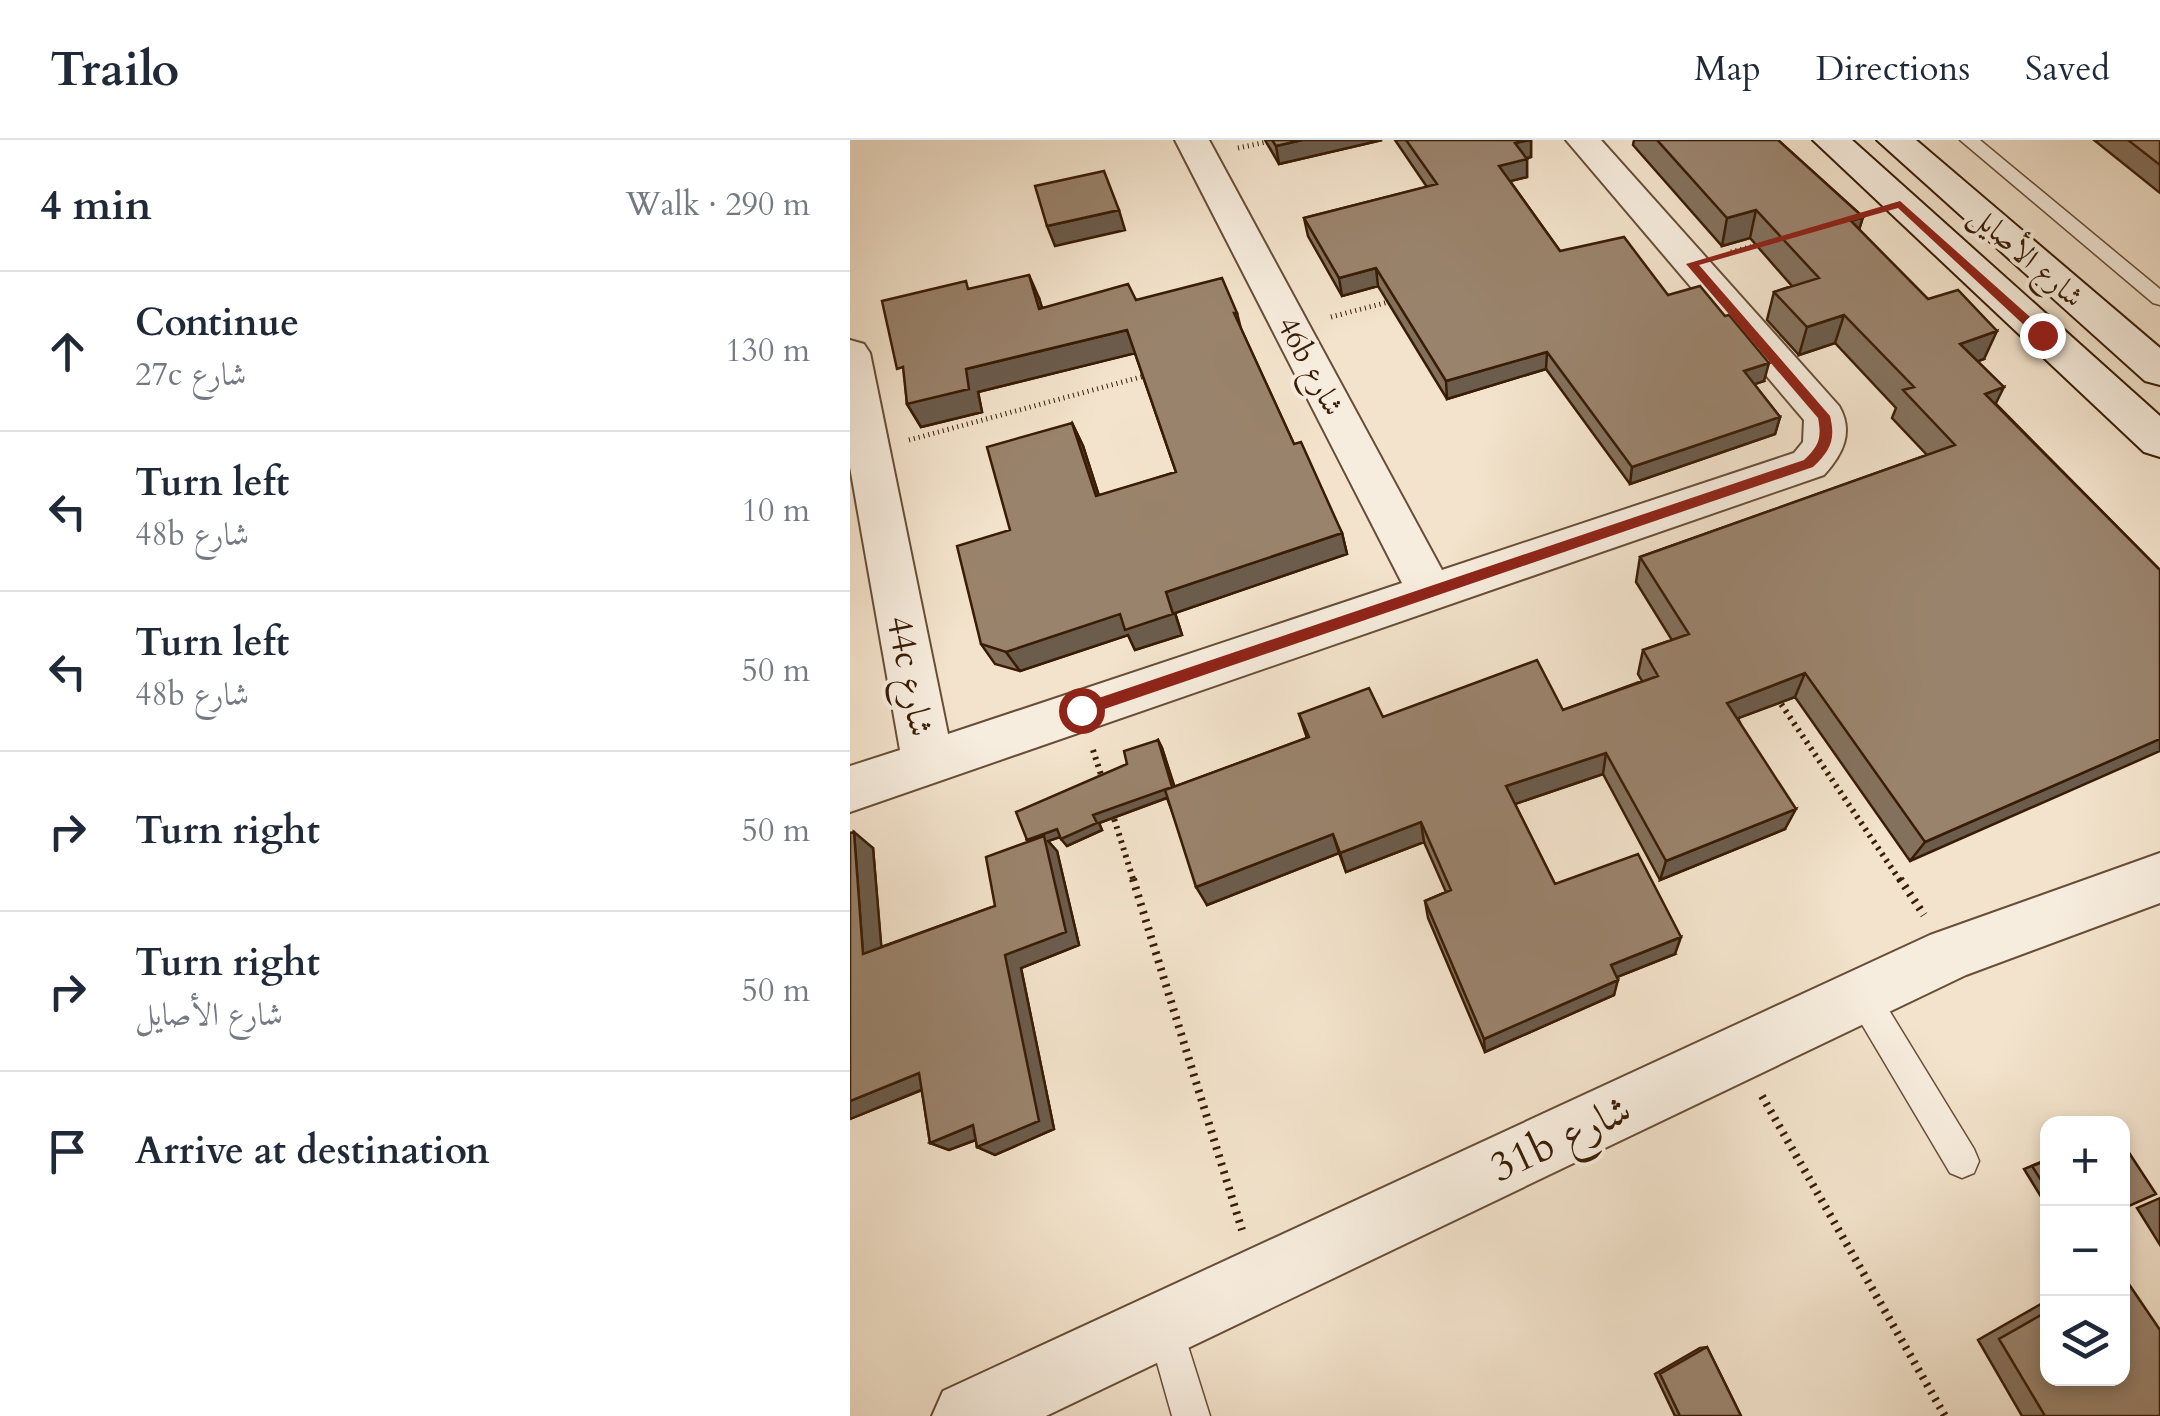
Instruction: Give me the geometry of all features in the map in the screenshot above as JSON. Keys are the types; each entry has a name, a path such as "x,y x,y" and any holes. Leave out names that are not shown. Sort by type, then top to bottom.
{"main road":[{"name":"شارع الأصايل","path":"1831,140 2160,441"},
{"name":"شارع الأصايل","path":"1894,140 2160,372"}],"street":[{"name":"46b شارع","path":"1192,140 1430,592"},
{"path":"850,789 1809,464 1823,450 1828,434 1824,416 1583,140"},
{"name":"44c شارع","path":"850,353 928,763"},
{"name":"31b شارع","path":"968,1416 1950,954 2157,887"}],"lane":[{"path":"1969,140 2160,300"},
{"path":"1862,995 1962,1161"},
{"path":"1164,1324 1191,1416"}],"path":[{"path":"1692,264 1768,242"},
{"path":"1291,328 1402,298"},
{"path":"868,451 1165,370"},
{"path":"1774,695 1950,954"},
{"path":"1081,710 1104,786"},
{"path":"1110,805 1258,1279"},
{"path":"1737,1054 1945,1416"}],"building":[{"path":"1272,140 1302,140 1276,146"},
{"path":"1406,140 1528,140 1515,143 1527,159 1499,166 1560,251 1624,237 1668,295 1700,286 1769,363 1744,371 1780,417 1632,467 1547,352 1446,381 1376,268 1339,278 1304,218 1437,184"},
{"path":"1657,140 1778,140 1863,217 1851,221 1928,299 1958,290 1997,331 1960,344 2004,387 1985,394 2160,570 2160,739 1925,842 1805,673 1727,703 1796,809 1666,861 1606,753 1506,786 1555,884 1638,854 1681,937 1611,965 1618,980 1484,1039 1425,901 1451,890 1421,822 1340,853 1333,834 1196,887 1165,790 1309,737 1299,714 1369,688 1383,717 1537,660 1563,710 1658,676 1643,650 1689,634 1640,557 1955,445 1903,390 1914,387 1844,315 1807,327 1774,292 1819,278 1756,210 1727,218"},
{"path":"2128,140 2160,140 2160,165"},
{"path":"1104,171 1119,210 1047,226 1035,186"},
{"path":"1029,275 1039,309 1128,284 1136,300 1222,278 1294,444 1301,442 1342,533 1166,592 1173,614 1125,630 1120,614 1006,652 981,644 957,546 1010,530 987,447 1072,423 1096,496 1176,472 1127,330 966,369 969,389 907,404 903,367 897,369 882,301 966,281 968,289"},
{"path":"1158,740 1172,787 1093,815 1097,823 1061,839 1057,829 1027,840 1016,812 1127,764 1124,751"},
{"path":"854,832 863,954 995,906 986,857 1044,836 1066,932 1005,955 1039,1121 977,1147 973,1125 930,1143 919,1073 850,1101 850,833"},
{"path":"2130,1154 2156,1194 2130,1205"},
{"path":"2130,1286 2160,1330 2160,1416 2045,1416 1999,1339 2040,1316 2040,1386 2130,1386"},
{"path":"1707,1347 1741,1416 1680,1416 1660,1374"}],"route":[{"path":"1081,710 1809,464 1823,450 1828,434 1824,416 1692,264 1900,204 2042,335"}]}
